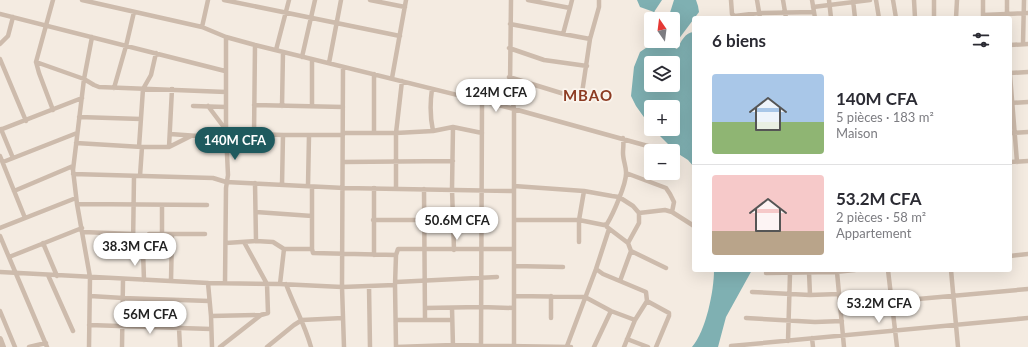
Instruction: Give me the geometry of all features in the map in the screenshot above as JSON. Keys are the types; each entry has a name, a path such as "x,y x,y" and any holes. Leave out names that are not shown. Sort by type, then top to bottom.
{"street":[{"path":"53,0 36,62 53,110"},
{"path":"82,0 104,2 134,12 202,27 226,37 255,45 402,80 644,145"},
{"path":"202,27 208,0"},
{"path":"224,0 400,36"},
{"path":"276,50 289,0"},
{"path":"302,57 315,0"},
{"path":"328,63 341,0"},
{"path":"370,0 405,7"},
{"path":"392,78 406,0"},
{"path":"511,0 509,77 514,109 514,347"},
{"path":"528,0 570,8"},
{"path":"563,34 572,0"},
{"path":"509,77 574,97 582,93 590,38 599,7 599,0"},
{"path":"731,0 733,15 759,16 785,15 814,10 829,3 870,0"},
{"path":"757,0 759,16"},
{"path":"783,0 785,15"},
{"path":"812,0 815,16"},
{"path":"876,0 879,16"},
{"path":"893,0 896,16"},
{"path":"914,0 915,16"},
{"path":"934,0 934,16"},
{"path":"956,16 957,0"},
{"path":"983,0 983,16 1007,16 1026,13"},
{"path":"1007,0 1007,16"},
{"path":"1012,45 1026,44 1026,13 1024,0"},
{"path":"853,1 855,16"},
{"path":"829,3 831,16"},
{"path":"114,88 134,12"},
{"path":"0,14 225,71"},
{"path":"0,44 8,36 13,17"},
{"path":"510,24 590,38"},
{"path":"89,347 90,277 76,198 73,166 84,79 92,37"},
{"path":"225,283 226,182 228,176 225,71 226,37"},
{"path":"254,135 255,45"},
{"path":"509,48 544,60 587,66"},
{"path":"282,106 283,52"},
{"path":"144,280 144,253 141,250 134,248 134,205 140,147 143,88 151,75 156,53"},
{"path":"0,59 26,121"},
{"path":"312,59 312,106"},
{"path":"36,62 84,79 94,85 114,88 226,92"},
{"path":"343,67 344,188 342,287 344,347"},
{"path":"1012,74 1028,72"},
{"path":"374,74 374,133"},
{"path":"396,189 396,133 402,80"},
{"path":"169,147 172,89"},
{"path":"432,89 430,100 433,131"},
{"path":"13,158 1,130 82,98"},
{"path":"481,346 482,102"},
{"path":"1012,103 1028,102"},
{"path":"254,105 343,107"},
{"path":"193,106 226,107"},
{"path":"208,106 226,134"},
{"path":"79,117 141,119"},
{"path":"170,134 191,136 226,134 309,135 396,133 433,131 453,127 482,133"},
{"path":"453,127 452,189 454,250"},
{"path":"1017,162 1012,133 1028,132"},
{"path":"2,162 77,133"},
{"path":"282,185 283,135"},
{"path":"309,135 313,253 396,255"},
{"path":"76,143 140,147 169,147 191,136"},
{"path":"604,225 608,222 624,185 626,172 623,152 625,147 623,138"},
{"path":"0,156 25,218"},
{"path":"344,162 453,161"},
{"path":"1012,162 1028,161"},
{"path":"14,191 73,166"},
{"path":"626,172 666,188 674,202 672,212"},
{"path":"73,174 212,178 226,182 344,188 481,190 514,188 584,191 619,197 633,206 639,213 638,223 628,243"},
{"path":"255,183 256,240"},
{"path":"374,188 374,255"},
{"path":"424,189 425,319"},
{"path":"579,242 579,220 584,191"},
{"path":"0,228 76,198"},
{"path":"77,204 207,205"},
{"path":"162,205 162,234"},
{"path":"639,213 665,210 672,212 692,225"},
{"path":"256,212 312,216"},
{"path":"373,220 424,220"},
{"path":"514,220 579,220 604,225 628,243 631,251 620,280"},
{"path":"514,249 400,249 396,251 396,347 566,347 596,269 609,229"},
{"path":"9,257 43,243 82,230 133,234"},
{"path":"149,234 205,234"},
{"path":"171,281 172,234"},
{"path":"0,236 47,345 29,347"},
{"path":"226,243 256,240 273,242 284,249 312,249"},
{"path":"211,316 261,315 267,314 268,312 267,284 244,242"},
{"path":"43,243 57,276"},
{"path":"280,284 284,249"},
{"path":"631,251 666,268"},
{"path":"1012,256 1028,254"},
{"path":"514,266 563,266"},
{"path":"596,269 603,274 646,292 647,300 635,320 624,347"},
{"path":"0,272 208,283 286,284 342,287 369,286 424,280 481,279 497,277"},
{"path":"787,272 789,294 788,341"},
{"path":"766,273 811,272 810,295"},
{"path":"836,272 844,347"},
{"path":"888,272 897,347"},
{"path":"951,272 958,347"},
{"path":"48,275 73,331"},
{"path":"122,347 123,279"},
{"path":"208,283 212,347"},
{"path":"286,284 292,301 302,320 311,347"},
{"path":"369,286 370,347"},
{"path":"840,306 1028,288"},
{"path":"752,292 810,295 839,294"},
{"path":"90,296 210,301"},
{"path":"514,296 585,297 611,311 635,320"},
{"path":"551,296 551,318"},
{"path":"647,300 669,313 656,347"},
{"path":"425,308 514,308"},
{"path":"452,308 453,346"},
{"path":"0,311 15,347"},
{"path":"594,347 611,311"},
{"path":"220,347 261,315"},
{"path":"267,347 302,320 343,318"},
{"path":"746,318 815,322 842,321"},
{"path":"731,346 753,346 782,341 1028,318"},
{"path":"396,320 452,320"},
{"path":"90,325 211,329"},
{"path":"180,328 180,347"},
{"path":"812,338 813,347"},
{"path":"0,339 3,347"},
{"path":"627,339 648,347"},
{"path":"782,341 783,347"}],"water":[{"path":"637,0 662,0 654,12 640,7"},
{"path":"674,0 696,0 699,12 696,16 692,16 692,21 680,37 680,12 670,12"},
{"path":"692,32 692,165 680,155 680,144 668,144 660,136 680,136 680,100 644,100 644,117 631,96 634,67 640,52 646,48 680,48 682,41"},
{"path":"714,272 751,272 726,317 718,347 692,347 697,340 705,321 711,299"}],"district":[{"name":"MBAO","path":"588,95"}]}
